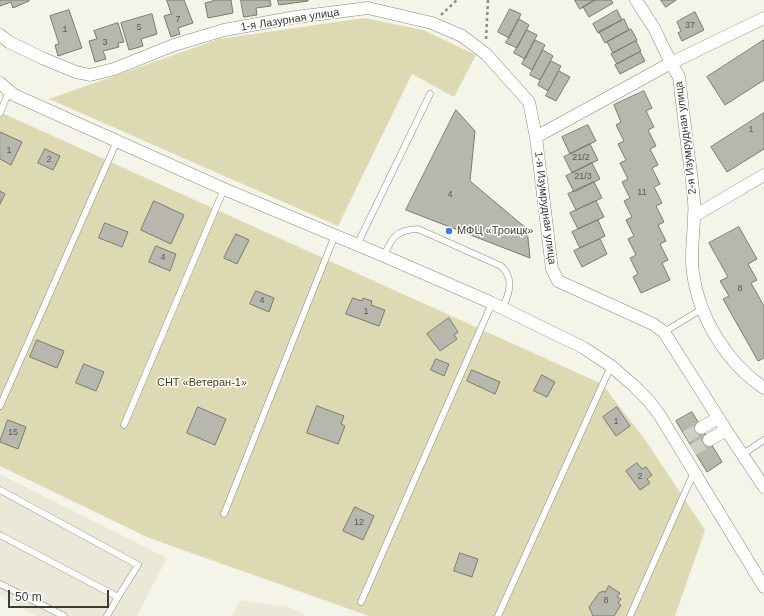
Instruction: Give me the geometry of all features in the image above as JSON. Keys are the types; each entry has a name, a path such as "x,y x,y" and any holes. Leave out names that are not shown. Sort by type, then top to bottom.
{"street":[{"name":"2-я Изумрудная улица","path":"636,0 654,28 679,77 693,190 694,216 692,273 702,309 717,340 736,363 756,383 764,388"},
{"name":"1-я Лазурная улица","path":"0,35 9,42 42,58 76,72 90,75 114,69 174,46 224,30 367,4 432,23 462,36 486,54 529,102 536,137"},
{"name":"1-я Изумрудная улица","path":"764,18 671,63 536,137 552,269 558,281 653,324 664,332 718,418 764,487"},
{"path":"0,83 14,95 224,189 335,235 497,306 584,348 610,366 633,385 648,400 681,440 689,453 694,472 764,586"},
{"name":"2-я Изумрудная улица","path":"694,216 764,175"},
{"path":"702,428 718,418"},
{"path":"709,440 726,430"}],"lane":[{"path":"0,113 10,91"},
{"path":"357,245 430,94"},
{"path":"0,406 117,141"},
{"path":"124,425 224,189"},
{"path":"360,602 497,306 509,292 510,284 507,274 501,266 418,229 406,230 397,234 389,242 384,256"},
{"path":"224,514 335,235"},
{"path":"664,332 702,309"},
{"path":"498,616 610,366"},
{"path":"743,454 764,440"},
{"path":"630,616 694,472"},
{"path":"0,490 138,565 107,616"},
{"path":"0,535 118,598"},
{"path":"0,584 64,616"}],"path":[{"path":"432,23 456,0"},
{"path":"486,54 488,0"}],"shaded area":[{"path":"0,474 167,558 137,616 36,616 0,596"},
{"path":"240,600 288,607 307,616 232,616"}],"green space":[{"path":"364,18 423,30 476,55 454,97 412,74 338,226 49,99 219,39"},
{"name":"СНТ «Ветеран-1»","path":"0,112 602,384 646,441 705,530 675,616 369,616 149,538 0,466"}],"building":[{"path":"0,0 29,1 13,8 11,2 0,6"},
{"path":"167,0 184,0 193,23 178,28 180,34 171,37 164,16 171,14"},
{"path":"213,0 231,0 233,13 208,18 205,3"},
{"path":"241,0 270,0 271,6 256,8 257,15 244,17"},
{"path":"278,0 308,0 308,1 279,5"},
{"path":"575,0 595,0 580,9"},
{"path":"595,0 611,0 613,3 589,17 583,7"},
{"path":"661,0 676,0 666,7"},
{"path":"510,9 521,14 509,38 498,32"},
{"path":"69,10 82,48 58,56 55,45 59,44 50,16"},
{"path":"617,10 622,20 598,33 593,24"},
{"path":"695,12 704,30 682,41 678,33 681,31 677,22"},
{"path":"152,14 157,34 141,39 143,46 129,50 121,23"},
{"path":"519,19 529,25 517,48 506,43"},
{"path":"624,19 629,30 605,43 599,32"},
{"path":"118,23 124,42 118,43 119,47 103,51 106,59 95,62 89,41 97,39 94,31"},
{"path":"631,29 637,40 613,53 607,42"},
{"path":"527,30 537,35 525,59 514,53"},
{"path":"535,40 545,45 532,70 522,64"},
{"path":"764,40 764,80 725,105 707,77"},
{"path":"636,41 641,51 617,64 611,54"},
{"path":"543,50 553,56 540,80 530,75"},
{"path":"640,52 645,61 620,74 615,65"},
{"path":"551,61 561,66 548,91 538,85"},
{"path":"559,71 570,77 556,101 546,96"},
{"path":"644,91 652,108 646,111 654,127 648,130 656,146 650,149 658,165 652,168 660,184 654,187 662,203 656,206 664,222 658,225 666,241 660,244 668,260 662,263 670,280 641,293 633,277 638,274 630,258 636,255 628,239 634,236 626,220 632,217 624,201 630,198 622,182 628,179 620,163 626,160 618,144 624,141 616,125 621,122 614,105"},
{"path":"456,110 475,131 470,181 527,229 530,258 406,210"},
{"path":"764,113 764,149 727,172 711,147"},
{"path":"588,125 596,141 570,154 562,137"},
{"path":"0,132 22,142 11,165 0,159"},
{"path":"590,144 598,160 572,173 564,157"},
{"path":"45,149 60,156 53,170 38,163"},
{"path":"592,163 600,179 574,192 566,176"},
{"path":"594,182 602,198 576,210 568,194"},
{"path":"0,191 5,194 0,204"},
{"path":"154,201 184,215 171,244 141,230"},
{"path":"596,201 604,217 578,229 570,213"},
{"path":"598,220 605,236 580,248 572,232"},
{"path":"105,223 128,232 122,247 99,238"},
{"path":"739,227 757,259 748,264 757,280 751,283 764,306 764,358 758,361 723,299 729,296 720,281 728,277 709,243"},
{"path":"236,234 249,240 237,264 224,258"},
{"path":"600,239 607,254 582,267 574,251"},
{"path":"156,246 176,254 170,271 149,262"},
{"path":"256,291 274,298 269,312 250,304"},
{"path":"353,298 362,301 363,298 372,301 371,305 385,310 379,326 346,314"},
{"path":"449,318 458,332 454,335 457,339 440,351 427,334"},
{"path":"37,340 64,351 57,368 30,357"},
{"path":"436,359 449,364 444,376 431,370"},
{"path":"84,364 104,372 96,391 76,383"},
{"path":"472,370 500,382 495,394 467,381"},
{"path":"542,375 555,382 547,397 534,391"},
{"path":"317,406 344,416 341,424 345,426 338,444 307,433"},
{"path":"198,407 226,419 215,445 187,433"},
{"path":"617,407 630,426 616,436 603,417"},
{"path":"692,412 722,462 707,472 676,421"},
{"path":"8,420 26,427 18,449 0,442"},
{"path":"637,463 642,469 646,467 652,475 647,479 650,483 640,490 626,471"},
{"path":"355,507 374,516 363,540 343,531"},
{"path":"460,553 478,559 472,577 454,571"},
{"path":"609,586 620,593 617,597 621,599 618,603 621,605 614,616 593,616 589,607 599,593 603,591 605,592"}],"tunnel":[{"path":"686,437 701,428"},
{"path":"693,450 709,440"}],"place":[{"name":"МФЦ «Троицк»","path":"449,231"}]}
